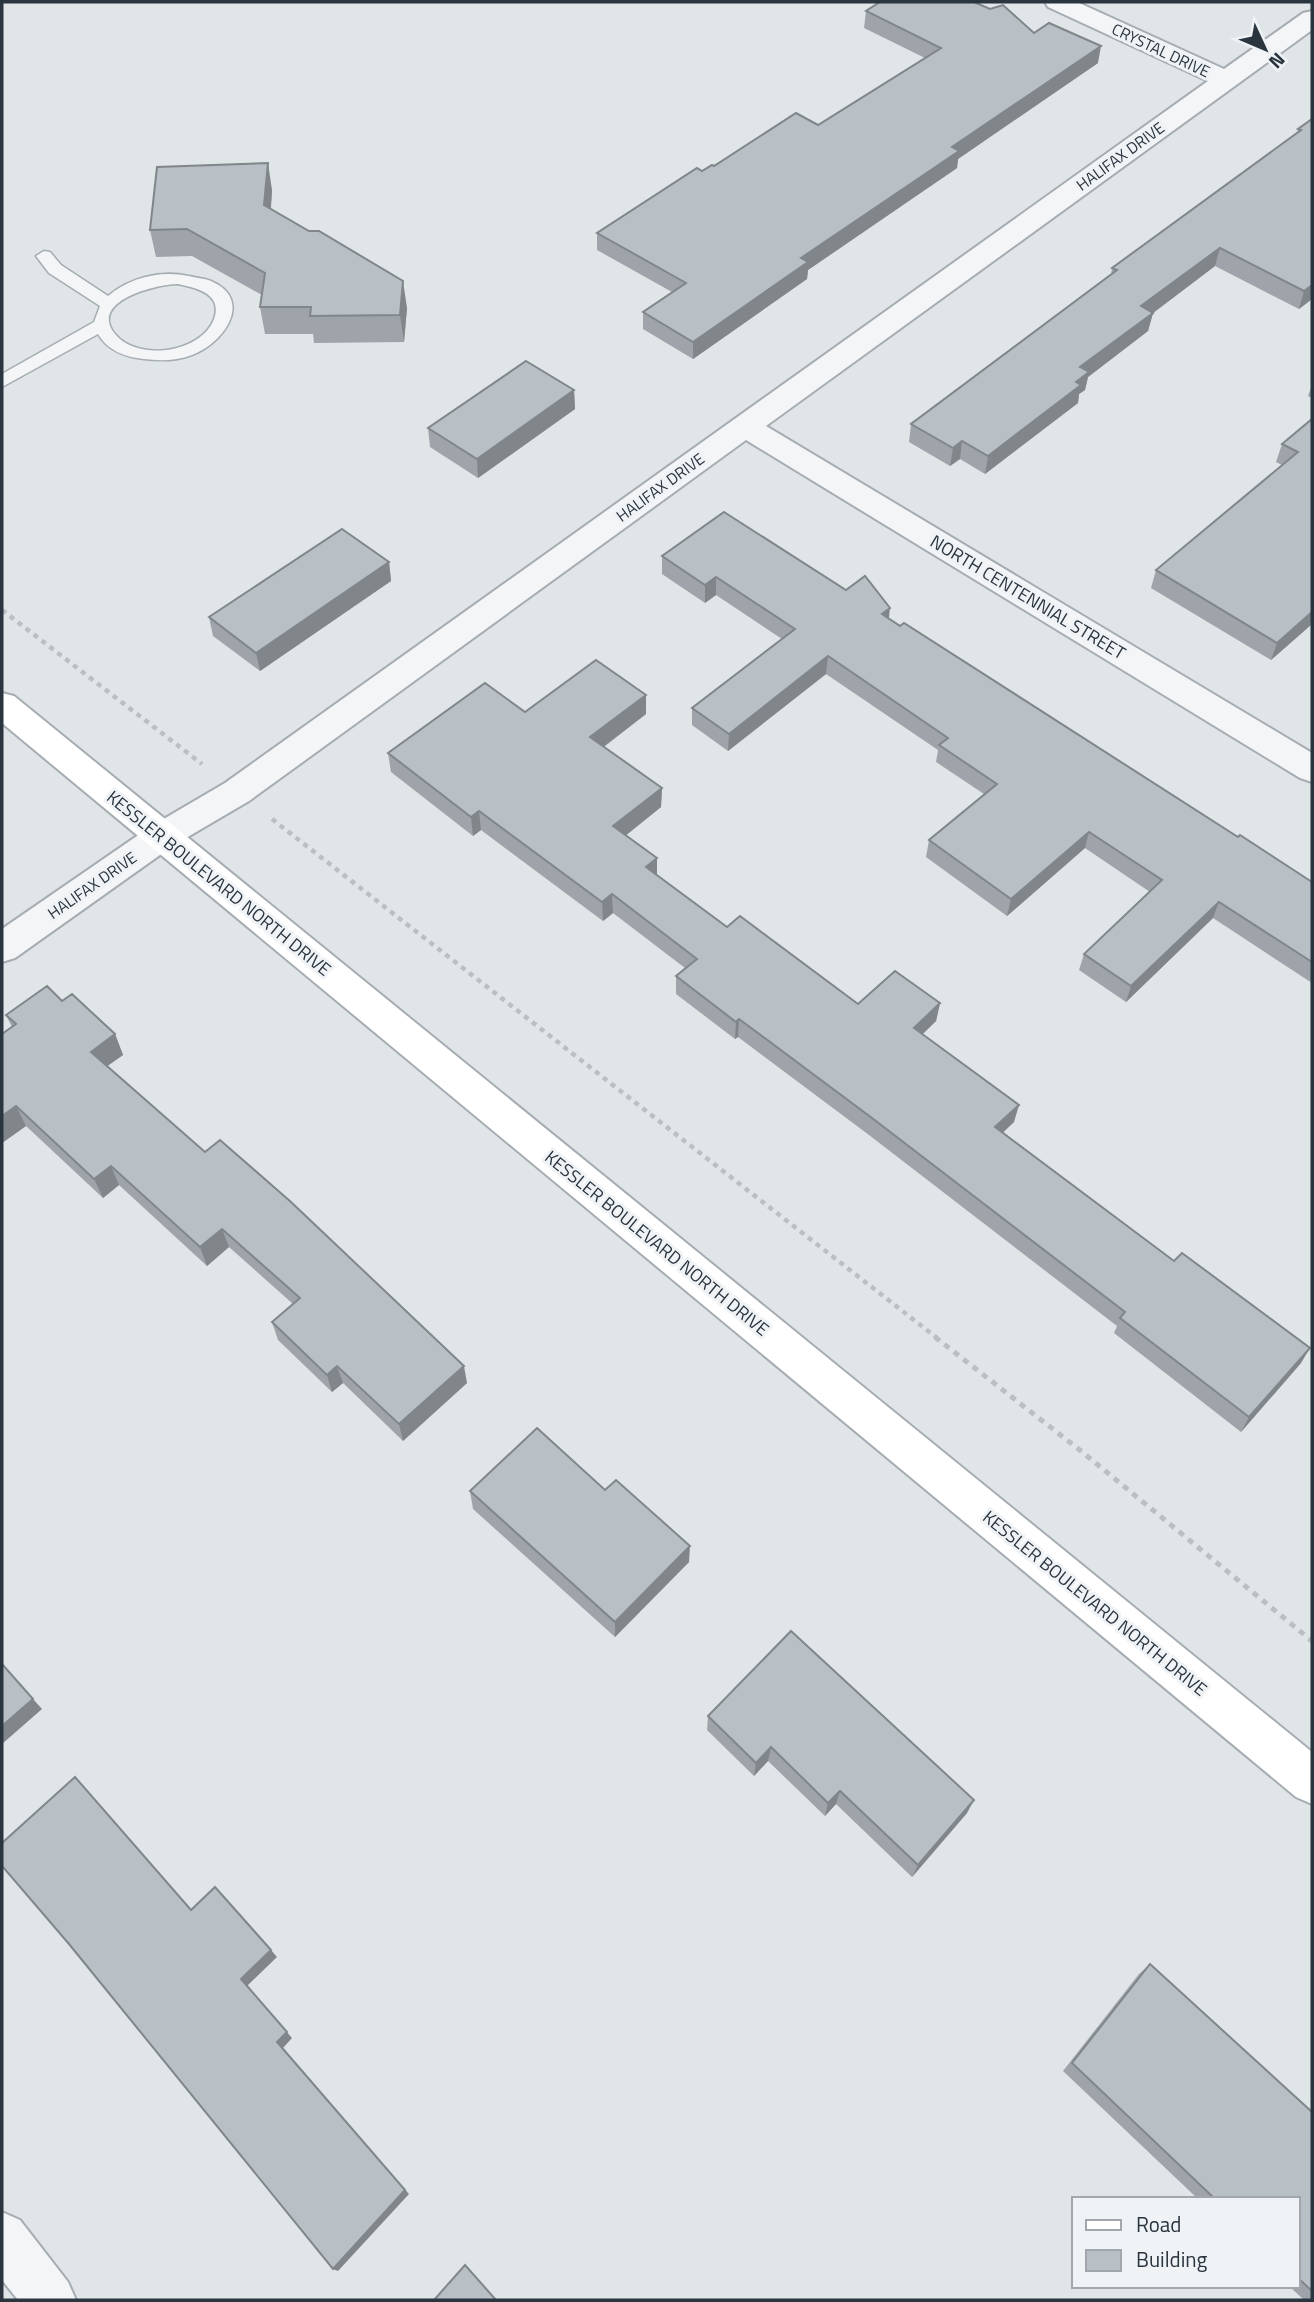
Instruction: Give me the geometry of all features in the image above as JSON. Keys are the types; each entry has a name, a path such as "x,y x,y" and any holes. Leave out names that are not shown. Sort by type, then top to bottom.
{"main road":[{"name":"KESSLER BOULEVARD NORTH DRIVE","path":"2,705 1312,1781"}],"street":[{"name":"CRYSTAL DRIVE","path":"1057,2 1227,80"},
{"name":"HALIFAX DRIVE","path":"2,948 162,836 237,792 1312,18"},
{"name":"NORTH CENTENNIAL STREET","path":"745,426 1312,769"},
{"path":"2,2238 50,2300"}],"lane":[{"path":"44,256 55,269 110,304"},
{"path":"169,279 189,280 212,289 226,307 224,321 208,341 188,351 167,356 147,356 121,348 106,337 102,325 103,316 110,304 130,288 169,279"},
{"path":"2,381 102,325"}],"path":[{"path":"2,610 1081,1451 1312,1641"}],"building":[{"path":"880,2 974,2 990,9 1003,5 1034,33 1049,23 1101,46 952,147 959,151 801,258 808,262 693,342 643,312 686,283 597,233 697,168 702,171 714,166 796,113 818,125 941,48 866,11"},
{"path":"1312,119 1312,285 1304,291 1220,248 1141,306 1153,313 1080,367 1089,372 1076,382 1081,385 988,456 962,441 953,448 911,424 1117,270 1112,268 1301,130 1298,129"},
{"path":"268,163 264,205 309,231 319,231 403,281 400,315 310,316 311,307 260,307 265,273 187,229 150,230 157,167"},
{"path":"526,361 574,390 477,459 428,428"},
{"path":"1312,419 1312,612 1277,643 1156,570 1298,452 1282,444"},
{"path":"724,512 846,590 865,576 890,608 882,614 900,626 904,623 1312,882 1312,962 1219,902 1131,986 1084,954 1162,880 1089,832 1011,899 929,840 997,784 939,745 948,738 828,656 729,734 692,708 795,629 716,577 705,585 662,556"},
{"path":"342,529 389,562 256,653 209,617"},
{"path":"596,660 646,695 590,737 662,788 613,826 657,858 646,867 727,927 740,916 858,1004 895,971 940,1003 914,1028 1019,1105 995,1127 1174,1261 1182,1253 1310,1348 1249,1417 1120,1318 1125,1312 872,1118 739,1019 736,1022 676,976 697,959 612,894 602,902 479,811 471,817 388,753 485,683 525,712"},
{"path":"47,986 62,1001 72,994 115,1034 91,1052 205,1152 220,1140 291,1202 464,1366 399,1424 337,1366 327,1375 272,1322 300,1298 222,1229 200,1247 111,1166 94,1179 16,1106 2,1116 2,1034 16,1024 6,1015"},
{"path":"537,1428 605,1490 616,1480 690,1546 615,1622 470,1491"},
{"path":"791,1631 974,1800 918,1865 840,1791 828,1803 771,1747 756,1763 708,1716"},
{"path":"2,1664 33,1699 2,1726"},
{"path":"75,1777 191,1910 215,1887 271,1950 241,1979 287,2032 277,2042 405,2190 333,2269 69,1944 2,1866 2,1843"},
{"path":"1150,1964 1312,2112 1312,2291 1300,2280 1300,2197 1213,2197 1072,2063"},
{"path":"465,2265 496,2300 434,2300"}]}
